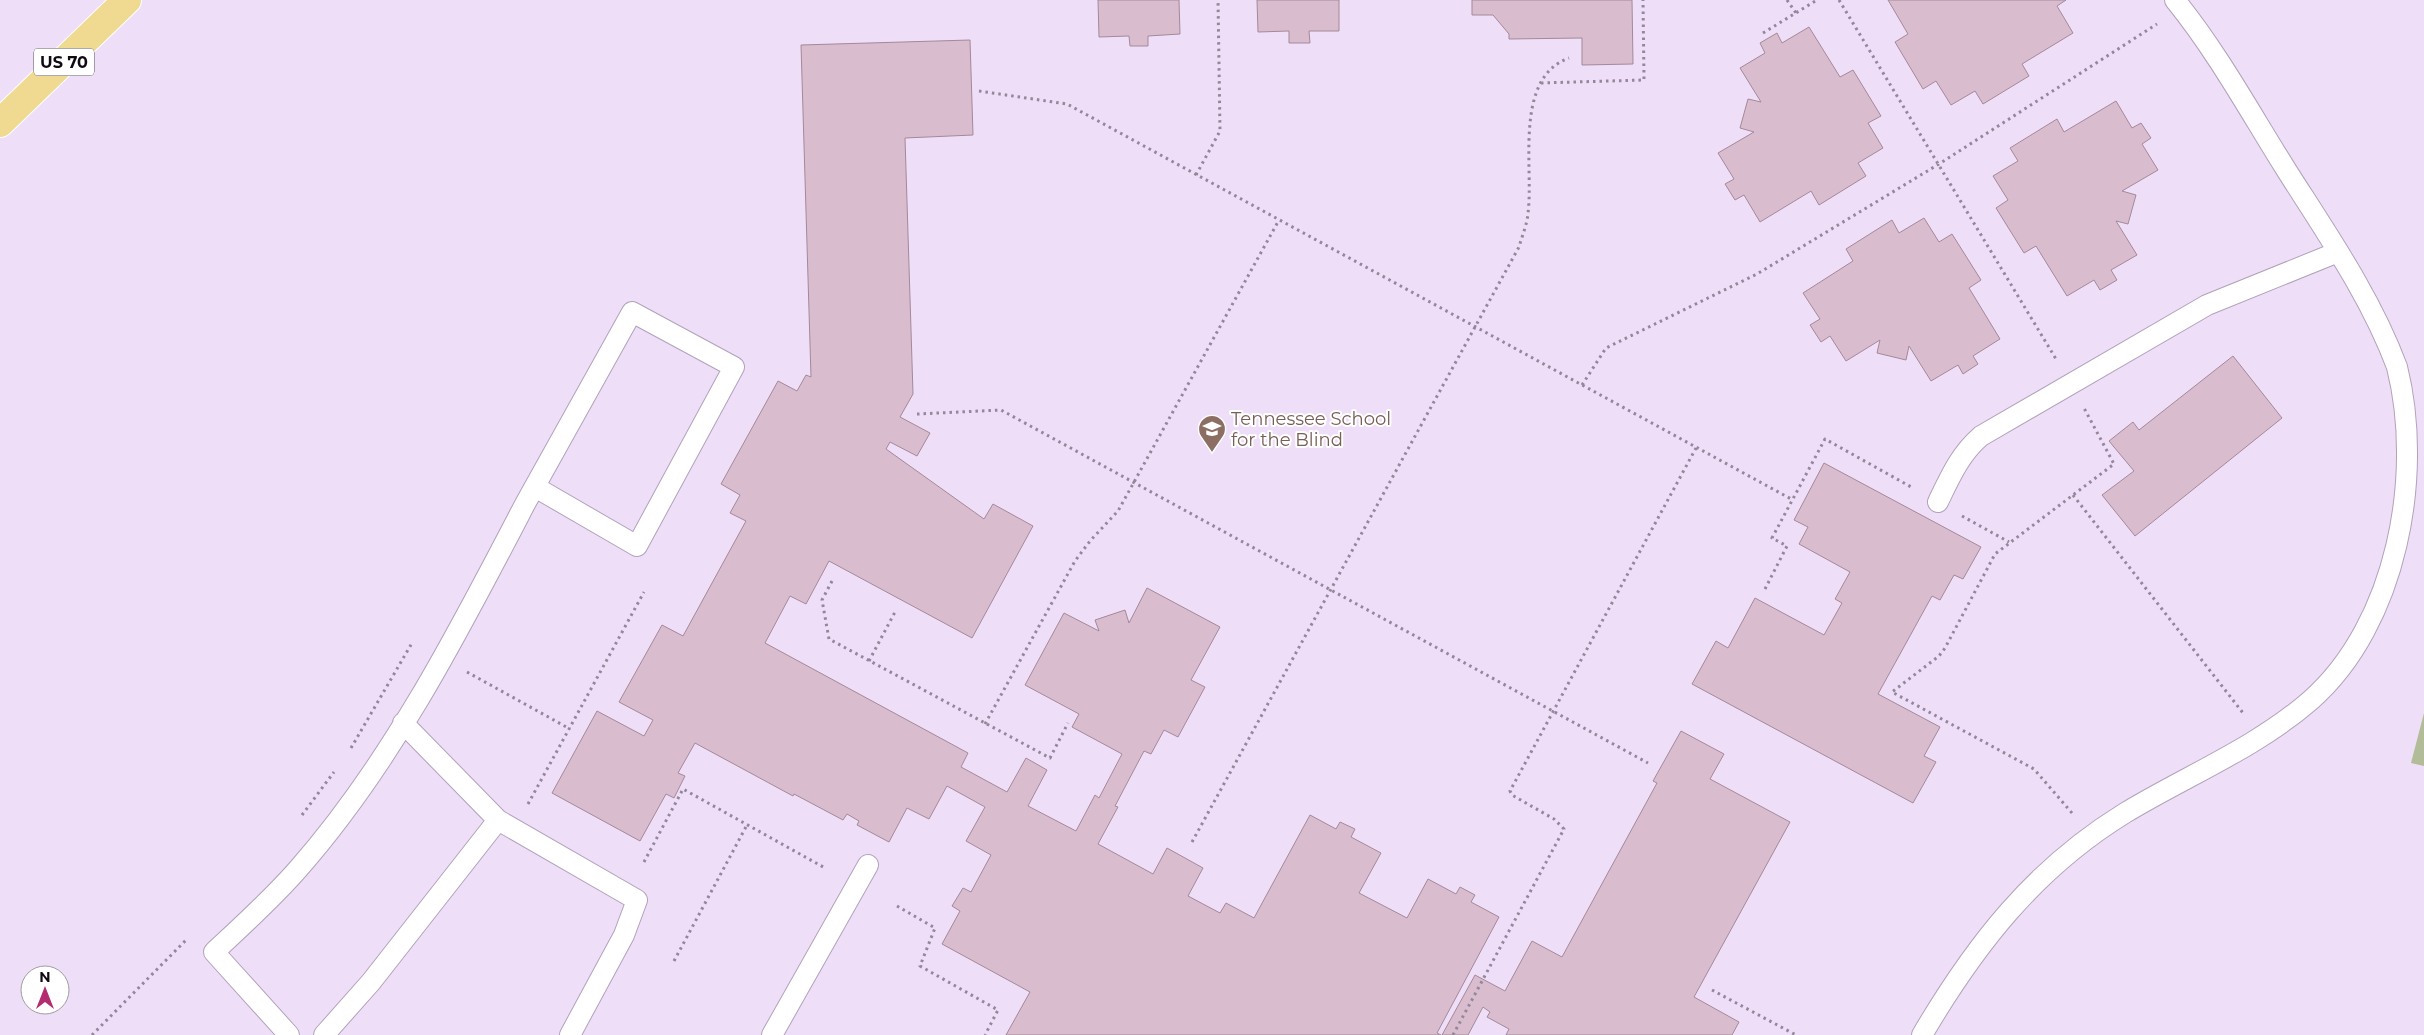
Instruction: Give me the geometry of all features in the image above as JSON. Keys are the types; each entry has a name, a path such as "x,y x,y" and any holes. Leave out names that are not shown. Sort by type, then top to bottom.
{"main road":[{"name":"US 70","path":"0,123 127,0"}],"lane":[{"path":"1922,1035 1961,973 1990,932 2026,890 2091,836 2126,813 2260,736 2311,700 2334,677 2362,638 2383,601 2399,558 2409,511 2413,462 2412,436 2407,401 2398,369 2384,335 2338,252 2234,85 2178,4"},
{"path":"1938,502 1958,461 1967,448 1981,436 2207,305 2338,252"},
{"path":"290,1035 214,952 299,868 360,791 403,723 478,595 535,487 632,312 734,368 637,546 535,487"},
{"path":"403,723 506,824 637,900 624,934 570,1035"},
{"path":"324,1035 506,824"},
{"path":"772,1035 868,865"}],"path":[{"path":"1196,175 1220,130 1218,0"},
{"path":"1541,83 1644,80 1643,0"},
{"path":"1787,0 1796,13"},
{"path":"1764,33 1817,0"},
{"path":"1582,385 1606,348 1757,274 1939,164 2133,42 2178,4"},
{"path":"1192,842 1519,247 1525,229 1529,206 1531,111 1541,83 1554,64 1569,58"},
{"path":"979,91 1067,104 1792,500"},
{"path":"985,724 1075,562 1090,541 1118,511 1278,220"},
{"path":"916,414 1001,410 1648,763"},
{"path":"1765,589 1787,546 1772,538 1825,439 2009,542"},
{"path":"1453,1035 1562,836 1564,829 1560,824 1515,798 1510,791 1696,448"},
{"path":"2073,495 2260,736"},
{"path":"832,581 822,600 829,639 1050,758 1068,723"},
{"path":"506,824 570,729 644,592"},
{"path":"869,660 895,612"},
{"path":"346,756 412,643"},
{"path":"466,671 570,729"},
{"path":"299,819 335,771"},
{"path":"644,862 683,790 825,868"},
{"path":"674,961 747,825"},
{"path":"897,906 935,928 920,966 998,1010 985,1035"},
{"path":"92,1035 190,935"},
{"path":"1712,990 1796,1035"}],"green space":[{"path":"2424,713 2424,766 2411,763"}],"building":[{"path":"1098,0 1179,0 1180,34 1148,36 1148,46 1130,46 1129,36 1099,37"},
{"path":"1257,0 1339,0 1339,31 1309,31 1310,43 1289,43 1289,31 1258,32"},
{"path":"1472,0 1632,0 1633,64 1582,65 1582,38 1509,39 1509,34 1493,15 1472,15"},
{"path":"1888,0 2066,0 2057,6 2073,33 2022,64 2029,76 1983,104 1975,91 1951,105 1936,81 1923,89 1895,42 1908,34"},
{"path":"1809,27 1840,77 1853,70 1881,116 1868,123 1883,148 1858,163 1866,176 1819,205 1811,191 1760,222 1744,195 1735,200 1725,184 1734,179 1718,153 1754,132 1740,128 1748,99 1761,102 1740,68 1765,53 1760,43 1777,33 1782,43"},
{"path":"970,40 973,135 905,138 913,394 900,417 930,433 917,456 890,442 886,449 984,519 993,504 1033,526 972,638 829,561 806,604 790,596 765,643 968,753 961,767 1007,792 1026,758 1047,770 1028,806 1076,831 1095,795 1099,798 1122,754 1072,727 1079,714 1025,685 1064,613 1099,631 1095,620 1125,610 1129,623 1147,588 1220,627 1191,680 1205,687 1178,737 1164,730 1151,754 1144,751 1115,806 1118,807 1098,844 1153,874 1167,848 1203,868 1188,896 1220,913 1226,903 1254,918 1310,815 1336,829 1340,822 1355,829 1351,837 1381,853 1359,893 1407,918 1428,879 1456,894 1460,887 1475,895 1471,902 1499,917 1437,1033 1441,1035 1006,1035 1030,992 942,944 960,911 952,906 963,888 971,892 991,855 966,841 985,807 947,786 929,819 907,808 889,842 857,825 859,821 847,814 843,820 794,794 793,796 695,743 678,773 685,776 674,798 666,794 640,841 552,793 597,711 644,736 653,720 619,702 662,625 683,636 746,521 730,513 740,495 721,484 778,381 797,391 806,375 811,377 801,45"},
{"path":"2116,101 2132,128 2141,123 2151,138 2142,144 2158,170 2122,191 2136,195 2128,224 2116,221 2137,255 2111,270 2117,280 2100,290 2094,280 2067,296 2036,246 2024,253 1996,208 2008,200 1993,176 2018,161 2010,148 2057,119 2064,132"},
{"path":"1924,218 1939,242 1952,234 1981,280 1969,288 2000,339 1973,356 1978,364 1963,374 1958,365 1931,381 1909,346 1906,360 1877,353 1880,340 1846,361 1830,336 1821,342 1810,325 1820,319 1803,293 1853,261 1846,249 1892,220 1899,233"},
{"path":"2233,356 2282,418 2135,536 2102,495 2134,471 2109,441 2133,422 2139,430"},
{"path":"1824,463 1981,547 1963,579 1954,575 1940,600 1932,596 1878,694 1940,727 1924,756 1936,762 1913,803 1692,684 1716,641 1728,648 1755,598 1824,635 1842,603 1835,599 1850,572 1799,544 1808,527 1794,520"},
{"path":"1681,731 1724,754 1710,779 1790,822 1694,997 1739,1022 1732,1035 1506,1035 1509,1029 1487,1017 1490,1012 1483,1007 1468,1035 1442,1035 1475,975 1505,991 1532,941 1562,957 1657,783 1653,781"}],"place":[{"name":"Tennessee School for the Blind","path":"1212,453"}]}
